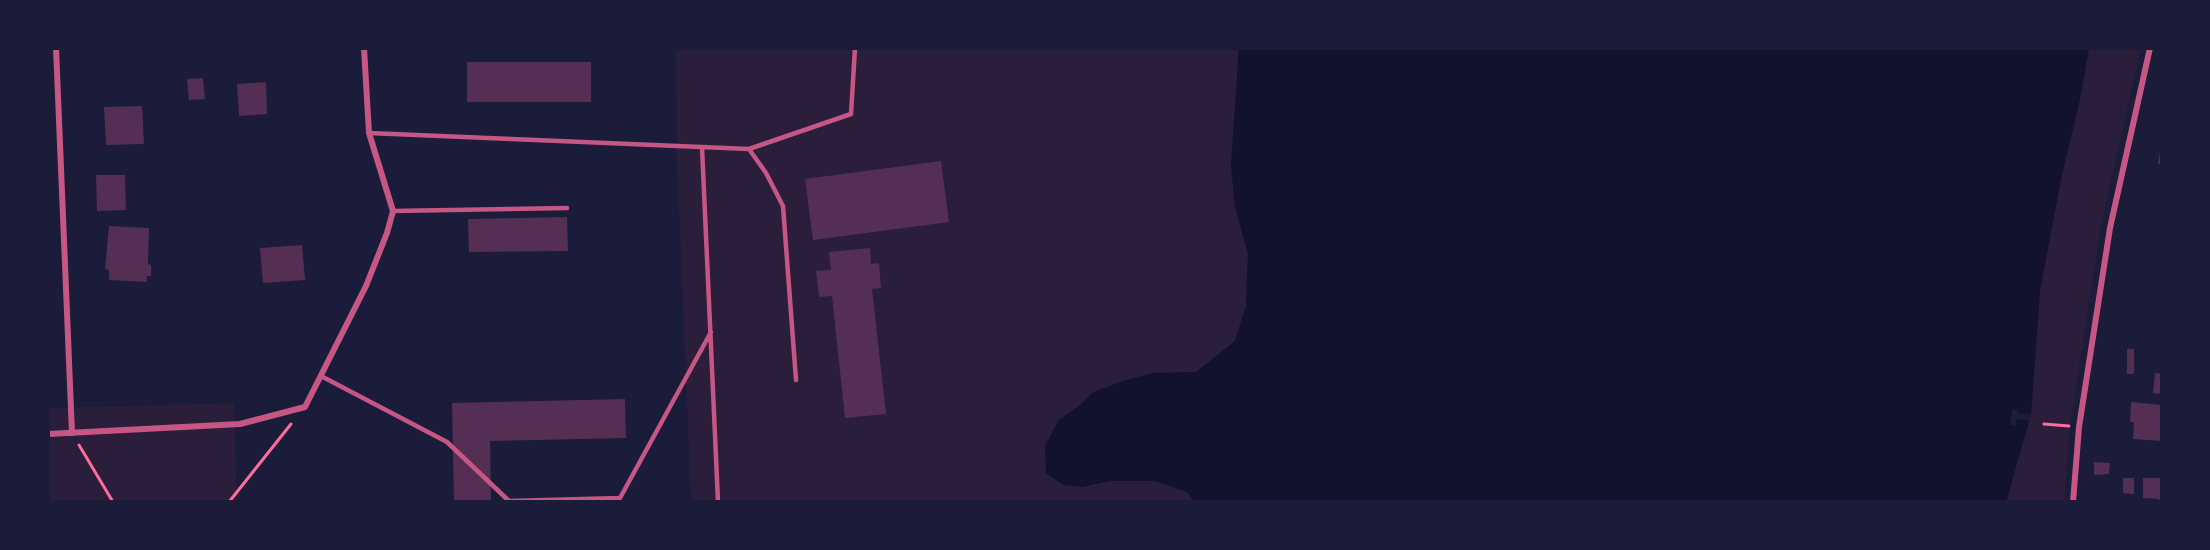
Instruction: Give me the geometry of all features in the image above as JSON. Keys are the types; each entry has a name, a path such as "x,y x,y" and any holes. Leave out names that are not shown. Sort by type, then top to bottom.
{"street":[{"path":"56,48 72,433"},
{"path":"48,434 240,424 305,407 366,286 387,233 393,211 369,133 364,48"},
{"path":"2073,502 2079,427 2110,228 2150,48"}],"lane":[{"path":"369,133 749,149 851,114 855,48"},
{"path":"702,147 718,502"},
{"path":"749,149 766,173 783,206 796,380"},
{"path":"393,211 567,208"},
{"path":"321,376 447,442 509,501 620,498 711,332"}],"path":[{"path":"229,502 291,424"},
{"path":"2044,424 2079,427"},
{"path":"72,433 113,502"}],"shaded area":[{"path":"676,48 1239,48 1231,166 1235,206 1248,254 1246,306 1235,341 1196,372 1153,373 1123,381 1094,392 1058,421 1082,487 1109,481 1155,481 1187,492 1195,502 691,502 677,160"},
{"path":"1239,48 2089,48 2040,290 2031,414 2006,502 1195,502 1187,492 1155,481 1109,481 1082,487 1063,485 1046,473 1045,446 1058,421 1094,392 1123,381 1153,373 1196,372 1235,341 1246,306 1248,254 1235,206 1231,166"},
{"path":"2089,48 2141,48 2101,226 2070,426 2064,502 2006,502 2031,414 2040,290"},
{"path":"234,403 237,502 48,502 48,408"}],"pier":[{"path":"2012,409 2018,410 2018,413 2031,414 2030,421 2017,419 2016,426 2010,425"}],"building":[{"path":"467,62 591,62 591,102 467,102"},
{"path":"203,78 205,99 189,100 187,79"},
{"path":"266,82 267,114 239,116 237,84"},
{"path":"142,106 144,144 106,145 104,107"},
{"path":"2160,152 2162,152 2162,164 2158,164"},
{"path":"941,161 949,222 813,240 805,179"},
{"path":"96,175 125,175 126,210 97,211"},
{"path":"567,217 568,251 469,252 468,219"},
{"path":"109,226 149,228 148,264 151,265 151,276 147,276 147,282 109,280 109,270 105,269"},
{"path":"302,245 305,280 263,283 260,248"},
{"path":"870,248 871,264 879,263 881,288 872,289 886,414 845,418 832,296 819,297 816,271 831,270 829,252"},
{"path":"2127,349 2134,349 2134,374 2127,374"},
{"path":"2155,373 2162,374 2162,394 2153,393"},
{"path":"625,399 626,438 490,441 491,502 454,502 452,403"},
{"path":"2131,402 2162,405 2162,441 2133,439 2134,422 2130,422"},
{"path":"2094,462 2110,463 2109,474 2094,475"},
{"path":"2123,478 2134,478 2134,494 2123,493"},
{"path":"2143,478 2162,478 2162,502 2159,502 2159,499 2143,498"}]}
